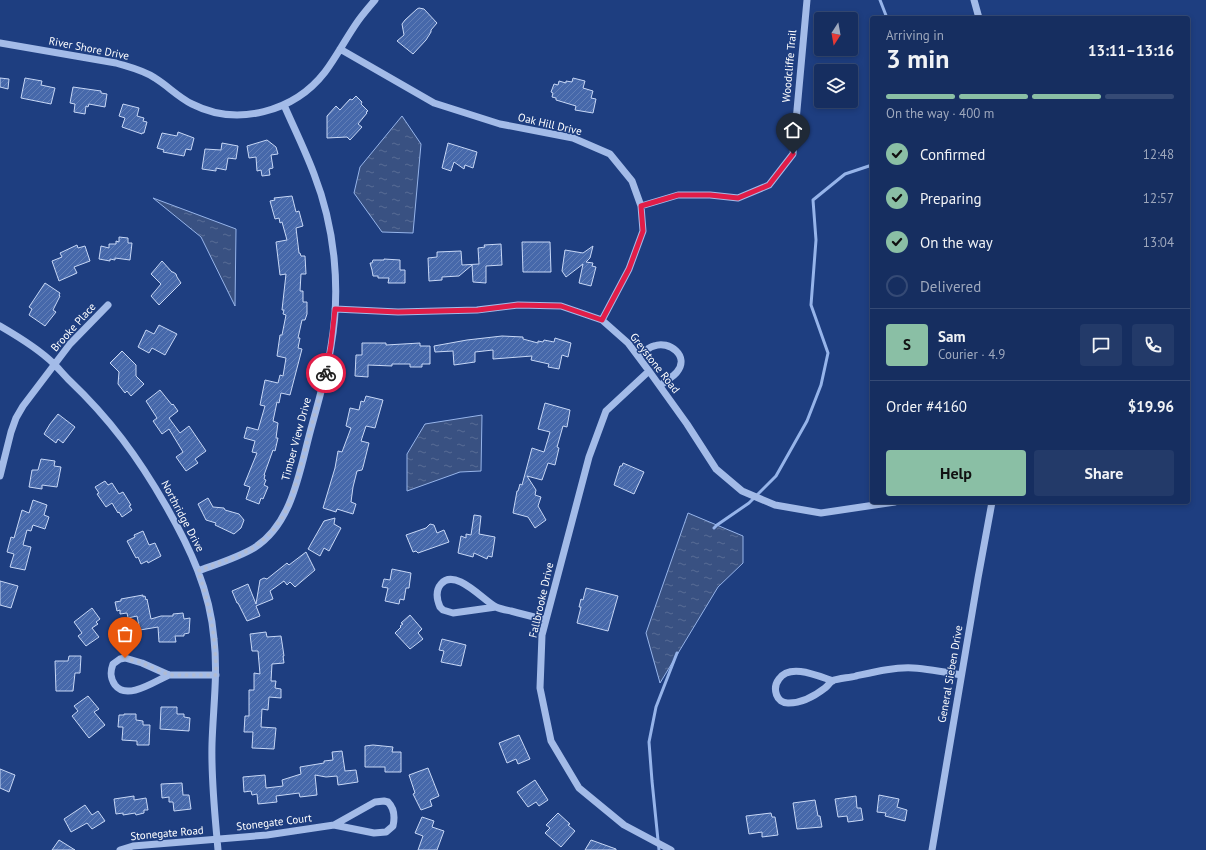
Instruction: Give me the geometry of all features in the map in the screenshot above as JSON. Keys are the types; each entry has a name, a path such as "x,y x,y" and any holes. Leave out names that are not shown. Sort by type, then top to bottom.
{"street":[{"name":"River Shore Drive","path":"0,43 131,66 156,78 179,97 192,105 208,111 223,114 245,115 275,109 304,93 325,72 358,20 375,0"},
{"name":"Woodcliffe Trail","path":"641,206 678,195 710,195 738,198 769,185 793,154 807,0"},
{"path":"974,0 978,16"},
{"name":"Oak Hill Drive","path":"340,49 434,103 500,124 573,138 610,154 632,181 641,206 643,231 629,269 602,320"},
{"name":"Timber View Drive","path":"198,571 236,557 255,547 272,532 284,515 293,494 324,380 331,345 335,309 335,271 330,230 314,174 284,105"},
{"name":"Greystone Road","path":"335,309 398,312 478,310 518,305 561,306 602,320 628,343 638,356 687,424 716,469 742,491 775,505 821,513 882,504"},
{"name":"Brooke Place","path":"0,476 16,418 23,406 54,364 81,332 108,306"},
{"name":"Northridge Drive","path":"0,326 35,348 54,364 108,421 137,459 150,479 184,539 198,571 208,604 212,624 216,675 212,760 218,850"},
{"path":"638,356 653,346 668,345 681,357 681,364 678,371 660,386"},
{"name":"Fallbrooke Drive","path":"649,371 606,411 589,457 542,636 540,688 551,740 579,788 624,824 671,850"},
{"name":"General Sieben Drive","path":"932,850 992,504"},
{"path":"496,607 453,613 447,612 440,607 437,596 438,589 440,584 445,581 453,580 464,584 496,607 546,620"},
{"path":"169,675 138,690 129,692 119,690 110,677 112,664 125,658 142,663 169,675 216,675"},
{"path":"833,681 825,688 799,702 788,704 777,698 775,689 777,682 782,675 788,672 800,672 833,681 893,669 906,668 961,675"},
{"name":"Stonegate Court","path":"217,839 267,835 334,825 374,833 386,832 393,826 394,811 388,802 375,802 334,825"},
{"name":"Stonegate Road","path":"120,850 133,846 217,839"}],"water":[{"path":"402,116 421,144 413,233 382,232 354,193 360,167"},
{"path":"153,198 236,229 235,306 201,237"},
{"path":"482,415 481,471 460,472 407,491 407,454 425,424"},
{"path":"688,513 743,536 743,563 718,587 660,683 646,633"}],"building":[{"path":"419,8 424,9 437,23 431,30 426,40 413,54 397,41 404,35 402,24"},
{"path":"0,78 9,79 8,89 0,87"},
{"path":"25,78 42,81 41,85 55,88 51,104 21,98"},
{"path":"573,78 585,81 583,88 593,91 591,98 596,99 593,113 575,110 576,106 556,100 556,98 552,97 553,93 551,92 554,84 558,85 559,81 566,83 566,81 572,82"},
{"path":"73,87 101,91 101,93 107,94 105,107 89,104 88,107 86,106 85,114 74,112 75,104 70,103"},
{"path":"356,96 368,111 358,124 362,127 350,140 347,137 327,138 327,116 336,106 340,110 350,99 352,100"},
{"path":"123,104 139,108 137,116 144,118 143,121 147,122 144,133 142,134 122,127 125,118 119,116"},
{"path":"178,132 194,138 191,150 186,149 184,156 163,152 164,150 157,148 162,133 177,136"},
{"path":"267,140 276,147 278,154 271,155 273,168 269,169 270,175 262,176 261,170 257,171 256,157 249,158 247,146"},
{"path":"222,143 238,146 236,159 228,158 226,170 216,168 216,171 202,169 205,149 221,150"},
{"path":"448,143 477,152 473,168 465,165 464,169 454,162 451,171 442,168"},
{"path":"292,196 296,212 299,211 303,226 296,228 299,253 301,256 305,256 306,274 301,274 300,291 303,291 303,302 307,302 307,314 305,320 302,320 298,338 300,338 298,348 302,349 290,395 281,393 279,403 277,402 273,421 278,423 276,438 278,438 275,451 273,450 264,475 264,479 266,480 264,485 268,487 259,504 246,499 250,487 244,485 257,453 252,452 255,441 244,438 247,427 258,430 265,406 260,405 265,380 278,383 280,375 283,376 286,358 277,356 280,335 282,335 286,315 283,314 284,310 282,310 286,274 280,275 276,242 287,240 282,222 280,223 279,218 275,219 270,201 275,200 274,198"},
{"path":"119,237 128,238 128,243 132,243 130,260 115,258 115,260 110,259 110,261 99,259 101,246 109,248 109,244 116,244 116,241 119,242"},
{"path":"522,242 550,242 551,272 523,272"},
{"path":"501,244 502,265 486,266 486,283 473,282 472,265 459,276 442,277 442,280 429,281 428,258 437,257 437,252 461,251 462,265 479,264 478,248 485,247 484,245"},
{"path":"77,245 78,248 85,246 90,261 74,267 77,273 59,281 52,261 62,257 60,253"},
{"path":"593,246 590,258 586,262 593,263 592,266 596,267 591,286 579,283 583,264 566,277 562,271 565,250 583,253"},
{"path":"373,260 400,260 400,270 405,270 405,283 388,283 389,278 378,278 378,276 373,276 370,263 372,263"},
{"path":"162,261 172,272 176,274 181,283 159,305 151,296 161,284 151,274"},
{"path":"45,283 60,293 60,296 53,310 56,312 45,326 29,315 32,309 29,307"},
{"path":"159,325 177,334 165,355 152,348 149,353 138,347 146,330 154,334"},
{"path":"502,336 523,337 523,339 538,343 538,341 543,342 544,340 554,342 555,338 571,343 568,357 562,355 559,369 548,367 549,364 531,360 532,356 493,359 493,350 475,352 475,362 454,365 453,351 435,352 434,346"},
{"path":"362,343 386,343 386,345 420,343 420,346 430,346 430,364 422,364 422,367 410,367 410,364 392,364 392,366 368,365 368,377 355,376 356,355 362,355"},
{"path":"122,351 136,365 136,376 144,384 131,396 127,391 125,393 118,384 119,372 110,363"},
{"path":"160,390 178,411 169,418 180,433 189,426 206,451 195,459 198,463 186,471 176,457 183,452 169,429 162,434 153,421 157,418 146,401"},
{"path":"366,396 383,400 375,428 366,426 361,441 369,443 362,470 357,471 353,487 351,502 356,504 353,514 337,509 336,512 323,508 335,468 338,451 342,452 351,428 346,426 350,408 359,410 361,401 364,402"},
{"path":"545,403 570,410 567,427 563,426 557,447 559,448 555,465 548,463 542,480 527,476 536,490 535,495 541,497 538,506 546,520 535,528 528,517 513,513 517,491 520,484 522,485 532,448 544,452 550,432 538,429"},
{"path":"58,414 75,427 63,443 58,439 56,443 44,434"},
{"path":"41,459 55,461 54,466 61,467 57,487 42,485 42,489 29,487 32,470 38,470"},
{"path":"623,463 644,472 634,494 614,485 620,466 622,466"},
{"path":"105,481 108,485 112,483 119,494 123,492 131,505 129,506 132,510 122,517 112,503 106,507 97,494 99,493 95,487"},
{"path":"208,498 213,507 224,508 225,510 239,514 244,520 241,528 234,534 215,525 216,523 206,520 198,504"},
{"path":"33,500 47,505 44,515 49,517 45,529 33,525 31,531 27,530 23,545 31,547 25,570 10,567 14,554 7,552 11,537 14,538 22,510 29,513"},
{"path":"474,515 481,516 479,534 495,537 492,557 488,556 487,559 474,553 473,557 458,553 461,536 466,538 466,534 471,535"},
{"path":"335,518 334,524 341,528 329,551 324,548 320,556 308,549 324,521"},
{"path":"430,524 434,525 437,533 444,530 449,542 418,553 416,551 413,552 406,535 426,528"},
{"path":"143,531 149,545 155,543 161,556 148,563 147,561 141,564 127,541 135,537 134,535"},
{"path":"306,552 315,570 295,587 290,582 287,585 284,581 270,591 273,599 256,606 260,616 247,621 232,591 248,584 256,604 260,580 264,578 267,579 287,563 289,565"},
{"path":"392,569 411,573 409,588 406,588 404,600 400,599 399,604 385,601 388,588 382,587 384,579 390,580"},
{"path":"0,581 18,586 11,608 0,605"},
{"path":"586,588 618,596 608,631 577,623 581,607 579,607 581,599 583,600"},
{"path":"143,595 143,597 145,596 146,600 147,599 151,619 183,613 184,619 190,618 189,633 184,634 184,636 175,636 176,642 159,642 158,627 140,630 137,616 128,618 127,613 120,614 120,610 117,611 115,602 121,601 121,599"},
{"path":"92,608 100,619 96,622 98,624 92,628 99,637 86,646 78,636 82,633 74,622"},
{"path":"410,615 422,629 418,633 423,639 410,649 395,633 403,624 401,623"},
{"path":"266,632 267,637 281,636 284,656 284,663 272,664 271,681 276,681 275,688 281,689 281,698 269,697 268,710 262,709 261,727 276,728 274,749 252,748 253,732 244,732 245,716 249,716 249,690 254,690 254,673 260,674 258,651 252,651 250,634"},
{"path":"442,639 466,645 461,666 441,662 444,651 439,650"},
{"path":"69,656 81,656 80,673 75,673 73,691 56,691 55,661 68,661"},
{"path":"88,696 99,709 94,712 105,725 89,738 72,716 78,711 74,706"},
{"path":"161,707 177,707 177,714 184,714 184,717 190,718 189,731 160,729"},
{"path":"136,714 136,720 143,721 143,725 150,725 149,745 137,745 137,741 122,740 123,727 118,727 119,715"},
{"path":"519,735 530,759 518,764 516,759 507,763 499,743"},
{"path":"373,745 393,747 392,752 401,752 401,772 385,772 385,767 365,767 365,746"},
{"path":"342,751 345,771 356,770 358,782 338,785 337,776 326,777 315,775 317,795 300,797 299,793 276,796 277,802 258,804 257,794 252,795 251,791 244,792 243,777 265,775 266,788 283,786 282,780 301,774 300,767 333,760 332,752"},
{"path":"428,768 439,796 430,800 432,806 421,810 413,794 415,793 409,775"},
{"path":"0,769 15,775 9,792 0,788"},
{"path":"535,780 548,800 539,806 536,802 528,807 517,792"},
{"path":"182,783 183,795 189,795 191,809 174,811 173,802 169,802 169,797 162,798 161,784"},
{"path":"879,795 899,799 897,807 907,810 905,821 885,816 886,813 877,812"},
{"path":"134,796 134,800 146,798 148,810 144,810 144,813 136,815 135,813 123,815 123,813 116,814 114,799"},
{"path":"856,796 857,808 861,808 863,820 848,822 847,816 838,817 835,799"},
{"path":"815,800 822,827 797,829 793,803"},
{"path":"85,805 92,815 98,811 105,821 92,829 87,823 71,832 64,819"},
{"path":"558,813 575,831 561,847 545,833 550,828 546,825"},
{"path":"771,813 772,817 775,817 778,835 762,837 762,832 749,834 746,816"},
{"path":"422,817 434,821 432,827 444,831 437,850 418,850 423,836 415,833"},
{"path":"59,840 75,850 52,850"},
{"path":"591,840 616,849 616,850 585,850"}],"waterway":[{"path":"880,0 886,16"},
{"path":"714,528 749,503 776,476 807,421 821,385 828,353 811,305 816,240 813,200 845,174 870,166"},
{"path":"659,850 649,742 656,707 677,653"}],"way so far":[{"path":"125,658 142,663 169,675 216,675 216,658 212,624 205,590 198,571 236,557 255,547 279,524 293,494 326,373"}],"route":[{"path":"326,373 334,327 335,309 398,312 478,310 518,305 561,306 602,320 629,269 643,231 641,206 678,195 710,195 738,198 769,185 793,154"}]}
